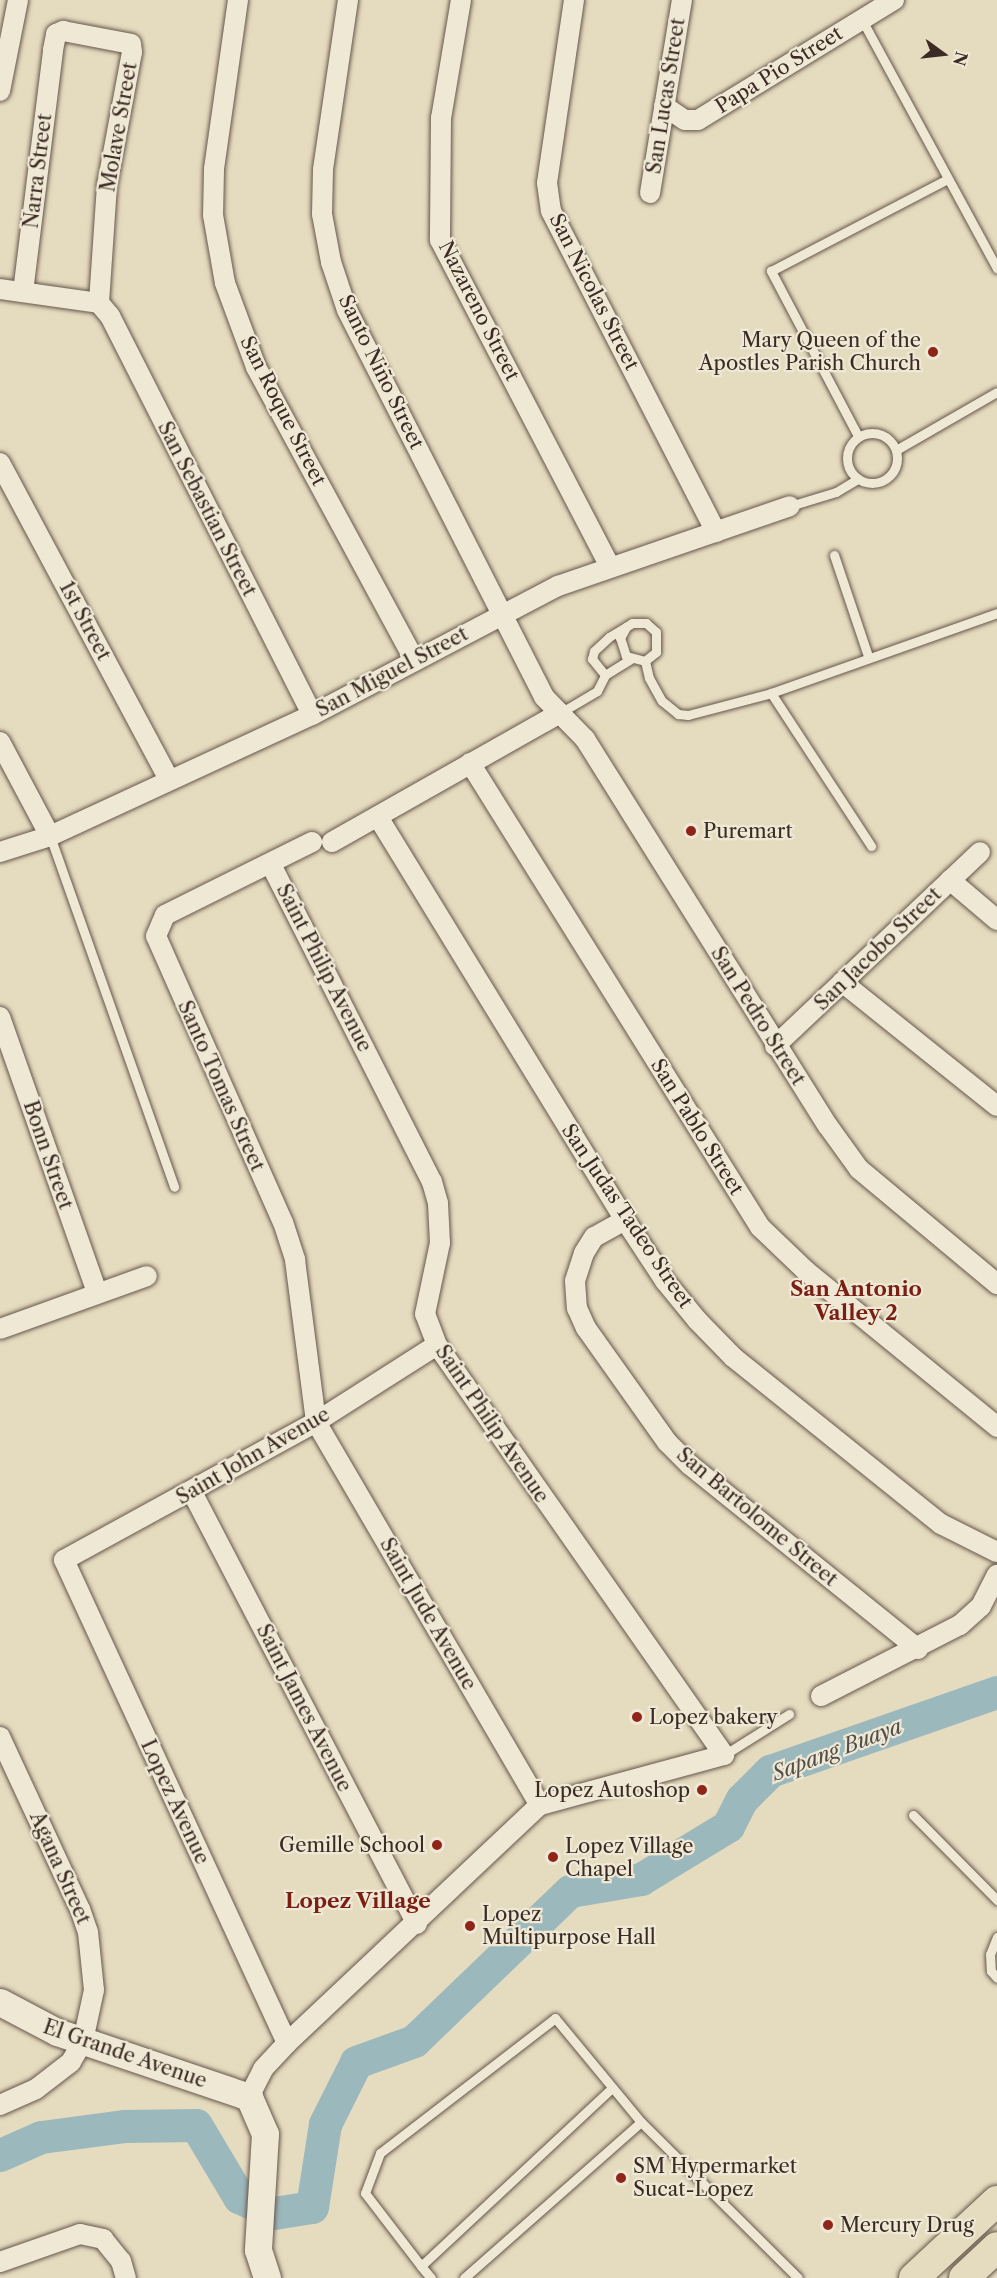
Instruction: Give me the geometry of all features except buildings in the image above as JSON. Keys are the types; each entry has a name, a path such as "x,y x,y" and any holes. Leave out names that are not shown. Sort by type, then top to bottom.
{"main road":[{"path":"914,2278 997,2201"},
{"path":"964,2278 997,2247"}],"street":[{"path":"0,91 18,0"},
{"name":"San Roque Street","path":"238,0 214,169 213,215 225,283 256,367 415,661"},
{"name":"Santo Niño Street","path":"348,0 323,170 322,214 331,262 347,309 544,698 560,713"},
{"name":"Nazareno Street","path":"461,0 441,118 440,240 610,566"},
{"name":"San Nicolas Street","path":"574,0 547,183 551,211 716,532"},
{"name":"San Lucas Street","path":"650,193 682,0"},
{"name":"Papa Pio Street","path":"664,106 685,120 698,120 861,18 894,0"},
{"name":"Molave Street","path":"53,50 56,34 63,31 130,44 107,185 99,303"},
{"name":"Narra Street","path":"23,292 53,50"},
{"path":"0,289 99,303"},
{"name":"San Sebastian Street","path":"99,303 110,316 312,715"},
{"name":"1st Street","path":"0,463 169,779"},
{"name":"San Miguel Street","path":"0,852 50,836 169,779 312,715 502,613 610,566 790,506"},
{"path":"332,842 560,713"},
{"name":"San Pedro Street","path":"560,713 585,739 775,1046 859,1169 997,1284"},
{"path":"0,742 50,836"},
{"name":"San Pablo Street","path":"470,763 760,1227 806,1271 997,1427"},
{"name":"San Judas Tadeo Street","path":"378,817 625,1220 665,1281 733,1357 941,1524 997,1552"},
{"name":"Santo Tomas Street","path":"312,842 165,915 156,936 283,1222 295,1260 316,1422"},
{"name":"San Jacobo Street","path":"775,1046 980,852"},
{"name":"Saint Philip Avenue","path":"271,864 432,1182 438,1203 440,1243 425,1314 437,1345 724,1755"},
{"path":"950,880 997,920"},
{"path":"842,982 997,1106"},
{"name":"Bonn Street","path":"0,1017 97,1292"},
{"name":"San Bartolome Street","path":"625,1220 594,1238 584,1253 575,1281 577,1308 586,1328 667,1442 690,1465 918,1649"},
{"path":"0,1329 97,1292 147,1276"},
{"name":"Saint John Avenue","path":"64,1560 192,1492 316,1422 437,1345"},
{"name":"Saint Jude Avenue","path":"316,1422 540,1805"},
{"name":"Saint James Avenue","path":"192,1492 417,1924"},
{"name":"Lopez Avenue","path":"64,1560 287,2043"},
{"path":"820,1696 918,1649 960,1625 981,1606 997,1575"},
{"name":"Agana Street","path":"0,1737 88,1932 94,1990 83,2040 71,2062 52,2079 0,2105"},
{"path":"267,2278 258,2250 265,2134 252,2101 274,2076 287,2043 417,1924 540,1805 724,1755"},
{"name":"El Grande Avenue","path":"0,2002 33,2022 220,2086 252,2101"},
{"path":"0,2262 80,2234 103,2239 123,2270"}],"lane":[{"path":"861,18 997,268"},
{"path":"858,436 771,271 948,179"},
{"path":"896,450 997,392"},
{"path":"880,434 896,450 896,465 887,478 872,483 858,479 846,458 858,436 880,434"},
{"path":"790,506 836,492 858,479"},
{"path":"834,555 868,656"},
{"path":"645,660 649,678 662,701 678,714 688,715 771,693 868,656 997,613"},
{"path":"604,675 592,659 594,651 626,627 646,623 656,632 659,645 645,660"},
{"path":"626,627 620,645 631,659"},
{"path":"560,713 597,691 604,675 631,659 645,660"},
{"path":"771,693 871,846"},
{"path":"50,836 174,1187"},
{"path":"724,1755 789,1714"},
{"path":"913,1815 997,1900"},
{"path":"997,1937 990,1954 991,1971 997,1978"},
{"path":"431,2278 365,2193 380,2153 555,2018 641,2122 798,2278"},
{"path":"421,2266 612,2088"},
{"path":"464,2278 641,2122"}],"waterway":[{"name":"Sapang Buaya","path":"0,2155 41,2137 125,2126 196,2125 239,2197 274,2213 312,2207 325,2124 356,2062 414,2041 570,1891 641,1879 728,1826 742,1799 770,1771 997,1692"}],"place":[{"name":"Mary Queen of the Apostles Parish Church","path":"933,352"},
{"name":"Puremart","path":"691,831"},
{"name":"Lopez bakery","path":"637,1717"},
{"name":"Lopez Autoshop","path":"702,1790"},
{"name":"Gemille School","path":"437,1845"},
{"name":"Lopez Village Chapel","path":"553,1857"},
{"name":"Lopez Multipurpose Hall","path":"470,1926"},
{"name":"SM Hypermarket Sucat-Lopez","path":"621,2178"},
{"name":"Mercury Drug","path":"828,2225"}],"district":[{"name":"San Antonio Valley 2","path":"856,1301"},
{"name":"Lopez Village","path":"358,1901"}]}
